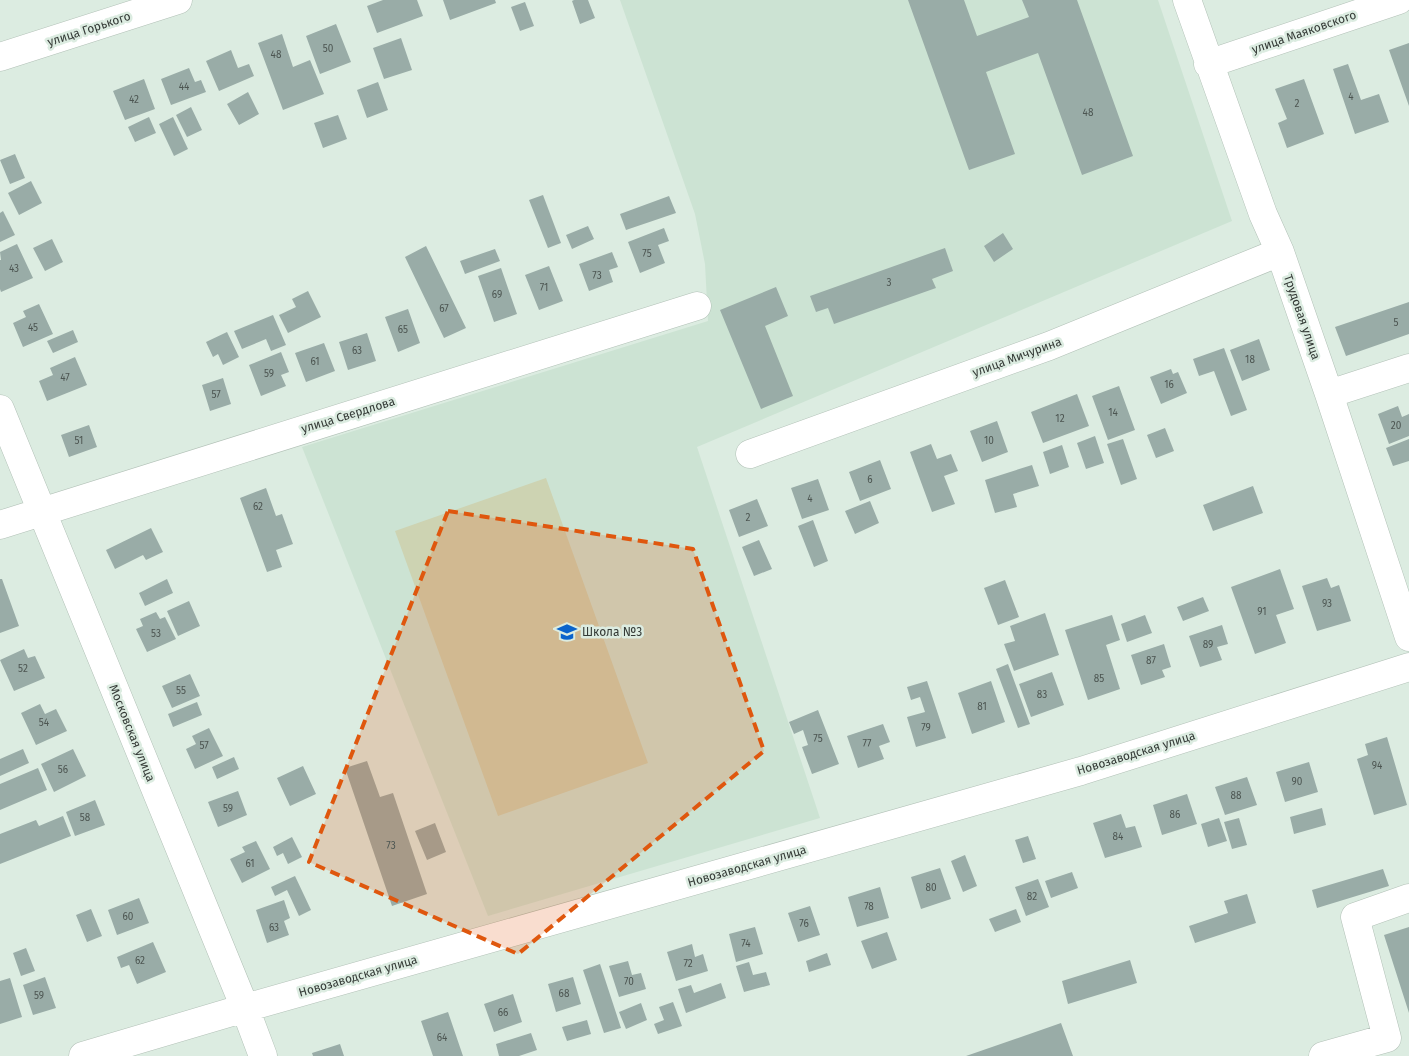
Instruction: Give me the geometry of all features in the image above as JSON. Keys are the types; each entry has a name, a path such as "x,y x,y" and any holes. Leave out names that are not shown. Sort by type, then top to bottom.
{"street":[{"name":"улица Горького","path":"0,57 178,0"},
{"name":"Трудовая улица","path":"1187,0 1262,214 1280,252 1409,637"},
{"name":"улица Маяковского","path":"1208,64 1399,0"},
{"name":"улица Мичурина","path":"750,454 1049,346 1280,252"},
{"name":"улица Свердлова","path":"0,524 697,306"},
{"path":"1329,394 1409,368"},
{"name":"Московская улица","path":"0,409 263,1056"},
{"name":"Новозаводская улица","path":"83,1056 245,1008 1081,771 1409,667"},
{"path":"1323,1056 1387,1038 1355,917 1409,898"}],"highlighted area":[{"path":"448,511 693,549 764,751 518,954 309,862"}],"shaded area":[{"name":"Школа №3","path":"620,0 1158,0 1232,221 697,447 820,818 488,916 302,447 708,321 705,264 695,214"},
{"path":"546,478 648,763 498,816 395,531"}],"building":[{"path":"383,0 417,0 423,16 377,33 367,6"},
{"path":"443,0 495,0 496,3 450,20"},
{"path":"588,0 595,18 580,24 572,1"},
{"path":"908,0 964,0 977,36 1029,17 1022,0 1077,0 1133,156 1082,175 1038,53 986,72 1015,154 969,170"},
{"path":"525,2 534,26 520,31 511,7"},
{"path":"336,24 351,62 320,74 306,36"},
{"path":"282,34 293,67 310,60 324,94 283,110 258,43"},
{"path":"401,38 412,70 384,79 373,48"},
{"path":"1409,43 1409,106 1389,50"},
{"path":"231,50 238,68 249,64 254,76 219,91 206,61"},
{"path":"1348,64 1361,100 1379,94 1389,122 1355,134 1333,69"},
{"path":"189,68 195,82 201,80 206,92 171,105 161,79"},
{"path":"144,79 155,109 125,120 113,91"},
{"path":"1304,79 1324,134 1287,148 1278,123 1287,119 1275,89"},
{"path":"378,82 388,110 367,118 357,90"},
{"path":"248,92 259,114 239,125 227,104"},
{"path":"191,107 202,130 187,137 176,115"},
{"path":"338,115 347,139 323,148 314,123"},
{"path":"149,117 156,133 135,142 128,127"},
{"path":"173,117 188,149 174,156 159,124"},
{"path":"15,154 25,178 10,184 0,160"},
{"path":"31,181 42,203 19,215 8,193"},
{"path":"543,195 561,243 548,248 529,200"},
{"path":"669,196 676,213 626,230 620,214"},
{"path":"3,211 15,235 0,242 0,213"},
{"path":"588,226 594,239 572,249 566,235"},
{"path":"664,228 669,241 658,245 665,263 640,273 628,242"},
{"path":"1003,233 1013,249 994,262 984,246"},
{"path":"52,239 63,262 45,271 33,248"},
{"path":"17,244 33,278 1,292 0,252"},
{"path":"426,246 466,328 444,338 405,257"},
{"path":"945,248 953,271 932,279 936,288 834,324 828,308 816,312 810,296"},
{"path":"495,249 500,261 465,274 460,261"},
{"path":"612,252 618,267 609,270 613,282 589,291 579,264"},
{"path":"549,266 563,301 539,310 525,275"},
{"path":"501,268 517,314 494,322 478,276"},
{"path":"776,287 788,316 765,326 793,396 761,409 720,310"},
{"path":"308,291 321,317 288,333 279,315 296,307 292,299"},
{"path":"1409,302 1409,334 1346,356 1335,327"},
{"path":"39,304 53,334 23,347 13,323 26,317 23,311"},
{"path":"408,309 420,343 398,352 385,317"},
{"path":"273,315 286,345 271,351 266,339 242,349 234,331"},
{"path":"73,330 78,342 53,353 47,341"},
{"path":"227,332 239,357 223,365 218,354 213,357 206,342"},
{"path":"367,333 376,361 348,370 339,342"},
{"path":"1259,339 1270,370 1242,381 1230,350"},
{"path":"324,343 335,371 306,382 295,353"},
{"path":"1224,348 1247,410 1231,416 1214,371 1199,376 1193,359"},
{"path":"281,352 289,372 281,375 286,386 261,396 249,365"},
{"path":"75,357 87,385 47,401 39,381 53,375 50,368"},
{"path":"1171,369 1173,374 1178,372 1187,393 1161,404 1150,377"},
{"path":"223,378 231,404 210,411 202,385"},
{"path":"1119,386 1135,430 1108,440 1092,396"},
{"path":"1077,394 1089,426 1043,443 1031,412"},
{"path":"1398,406 1402,417 1409,414 1409,436 1389,444 1378,414"},
{"path":"997,421 1008,452 982,462 970,431"},
{"path":"89,425 97,447 69,457 61,435"},
{"path":"1165,428 1174,451 1156,458 1147,435"},
{"path":"1095,436 1104,463 1086,469 1077,443"},
{"path":"1123,439 1137,479 1121,485 1107,444"},
{"path":"1409,439 1409,461 1393,466 1386,448"},
{"path":"931,444 937,459 951,454 958,471 944,476 955,504 932,512 910,452"},
{"path":"1062,445 1069,467 1050,474 1043,452"},
{"path":"880,460 891,489 860,501 849,472"},
{"path":"1032,465 1039,486 1013,494 1017,507 995,513 985,480"},
{"path":"818,479 829,510 802,519 791,488"},
{"path":"1253,486 1263,513 1213,531 1203,505"},
{"path":"266,488 276,516 282,514 293,544 276,550 282,567 267,572 240,498"},
{"path":"757,499 768,526 739,537 729,510"},
{"path":"870,501 879,523 855,534 845,511"},
{"path":"813,520 828,561 814,567 798,526"},
{"path":"151,528 163,552 146,560 143,555 115,569 106,550"},
{"path":"759,540 772,569 754,576 742,547"},
{"path":"1280,569 1294,609 1276,615 1286,643 1255,654 1231,587"},
{"path":"1327,578 1331,588 1339,585 1351,621 1317,631 1302,586"},
{"path":"0,579 2,579 19,626 0,633"},
{"path":"167,579 173,593 145,606 139,593"},
{"path":"1005,580 1019,617 998,625 984,588"},
{"path":"1203,597 1209,611 1183,621 1177,607"},
{"path":"189,601 200,626 178,636 167,611"},
{"path":"156,612 160,619 165,617 176,639 147,652 136,629 143,626 140,619"},
{"path":"1045,613 1059,655 1014,671 1004,644 1015,641 1010,626"},
{"path":"1112,615 1120,640 1106,645 1120,689 1088,700 1065,630"},
{"path":"1145,615 1152,633 1127,642 1121,624"},
{"path":"1222,625 1228,644 1217,647 1222,660 1200,667 1189,636"},
{"path":"1164,644 1171,667 1162,670 1165,677 1141,685 1131,655"},
{"path":"24,649 28,658 35,656 45,678 14,691 0,660"},
{"path":"1008,664 1030,724 1018,728 996,669"},
{"path":"1052,672 1064,705 1031,717 1019,684"},
{"path":"190,674 200,696 172,708 162,686"},
{"path":"927,681 946,738 916,747 907,717 925,712 920,697 911,700 907,687"},
{"path":"991,681 1005,722 972,734 958,693"},
{"path":"197,702 202,715 173,727 168,714"},
{"path":"40,704 45,714 56,709 67,731 36,745 21,713"},
{"path":"818,710 839,764 812,774 802,747 808,745 803,730 794,734 789,722"},
{"path":"883,724 890,742 879,746 884,759 858,768 847,736"},
{"path":"209,728 223,756 195,769 186,749 196,744 192,736"},
{"path":"1387,737 1407,805 1374,815 1357,759 1368,755 1365,744"},
{"path":"23,749 29,763 0,776 0,759"},
{"path":"73,749 86,776 54,792 41,764"},
{"path":"234,757 239,769 217,779 212,767"},
{"path":"367,761 380,797 393,793 427,894 392,906 345,768"},
{"path":"1309,762 1318,792 1285,802 1276,772"},
{"path":"303,766 316,794 290,806 277,778"},
{"path":"38,768 47,790 0,810 0,784"},
{"path":"1247,777 1257,805 1225,815 1215,787"},
{"path":"238,791 247,815 218,827 208,802"},
{"path":"1187,794 1197,824 1162,835 1153,805"},
{"path":"95,800 105,825 75,836 66,812"},
{"path":"1322,808 1326,825 1294,834 1290,817"},
{"path":"1121,814 1126,828 1135,826 1142,847 1105,858 1093,823"},
{"path":"63,816 71,836 0,864 0,834 36,820 39,826"},
{"path":"1219,818 1227,841 1208,847 1201,824"},
{"path":"1239,818 1247,845 1232,849 1224,822"},
{"path":"435,823 446,852 427,860 415,831"},
{"path":"1028,836 1036,859 1023,863 1015,840"},
{"path":"292,837 302,857 288,864 283,853 277,856 273,847"},
{"path":"256,841 270,869 242,883 230,859 245,852 242,847"},
{"path":"965,855 977,886 963,892 951,861"},
{"path":"940,868 951,899 921,909 911,877"},
{"path":"1383,869 1389,886 1317,908 1312,890"},
{"path":"1072,872 1078,888 1051,898 1045,881"},
{"path":"295,876 311,910 299,916 287,890 275,896 271,887"},
{"path":"1038,879 1049,907 1026,916 1015,887"},
{"path":"880,887 889,918 857,927 848,897"},
{"path":"1247,894 1256,923 1195,943 1189,926 1228,913 1224,901"},
{"path":"139,898 149,923 117,935 108,910"},
{"path":"284,900 290,918 284,921 289,935 267,943 256,910"},
{"path":"810,906 820,935 798,942 788,913"},
{"path":"91,909 102,936 87,942 76,915"},
{"path":"1016,909 1021,922 995,932 989,919"},
{"path":"755,927 763,954 736,962 729,934"},
{"path":"1409,927 1409,1013 1384,935"},
{"path":"887,932 897,960 872,969 861,941"},
{"path":"153,942 166,972 137,984 129,965 121,968 117,957"},
{"path":"692,944 695,957 703,954 708,971 676,981 667,952"},
{"path":"26,948 35,971 21,976 13,953"},
{"path":"827,953 831,965 809,972 806,961"},
{"path":"1130,960 1137,983 1068,1004 1062,981"},
{"path":"628,961 632,975 641,973 646,989 619,997 609,966"},
{"path":"749,962 753,975 766,972 770,985 744,992 736,966"},
{"path":"600,964 621,1028 604,1033 583,970"},
{"path":"45,977 56,1008 33,1015 23,985"},
{"path":"573,977 581,1004 556,1012 548,984"},
{"path":"10,978 22,1017 0,1024 0,981"},
{"path":"721,983 726,998 686,1013 678,989 691,985 694,993"},
{"path":"513,994 522,1022 494,1032 484,1004"},
{"path":"673,1002 682,1026 658,1034 654,1024 664,1020 659,1007"},
{"path":"641,1003 647,1020 626,1029 619,1012"},
{"path":"448,1012 463,1056 433,1056 421,1021"},
{"path":"587,1020 591,1034 567,1041 562,1027"},
{"path":"1061,1023 1073,1056 966,1056"},
{"path":"531,1033 537,1050 519,1056 499,1056 496,1044"},
{"path":"340,1044 344,1056 313,1056 312,1053"}],"place":[{"name":"Школа №3","path":"567,632"}]}
